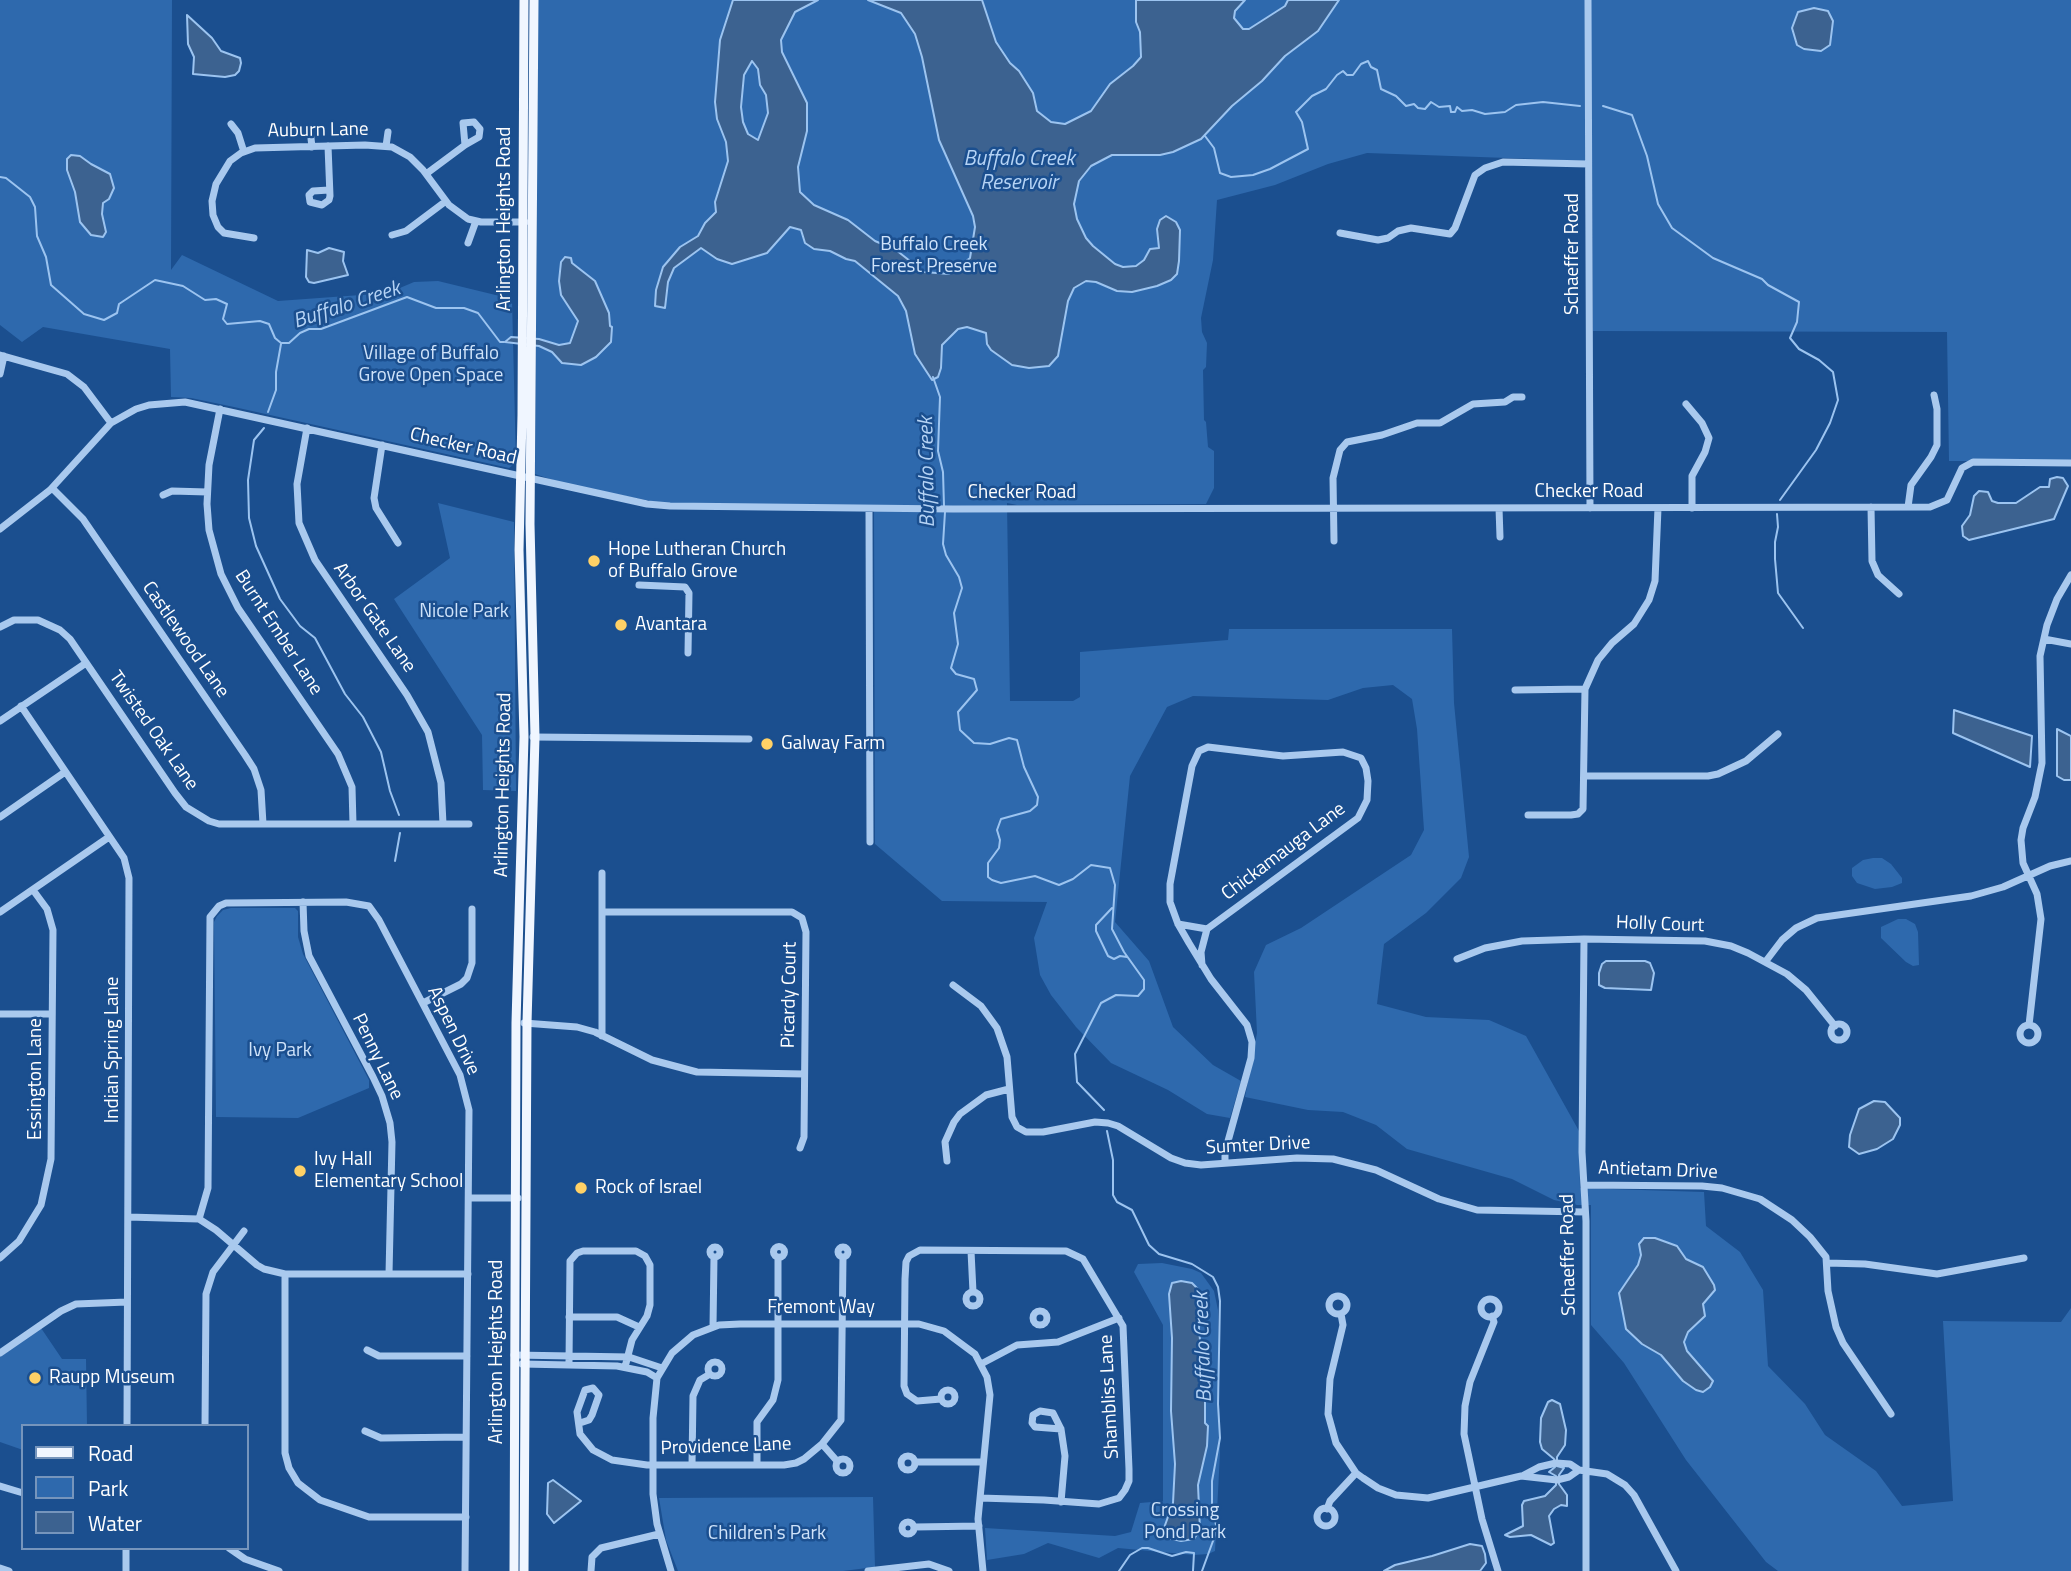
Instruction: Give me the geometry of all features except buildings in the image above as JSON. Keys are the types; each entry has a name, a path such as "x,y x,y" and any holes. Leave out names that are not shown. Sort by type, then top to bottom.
{"main road":[{"name":"Arlington Heights Road","path":"524,0 527,355 535,737 527,1023 524,1571"},
{"name":"Arlington Heights Road","path":"527,222 534,0"},
{"name":"Arlington Heights Road","path":"514,1571 516,1023 524,737 519,476 527,355"},
{"path":"516,1107 523,1143 526,1144"}],"street":[{"name":"Schaeffer Road","path":"1588,0 1590,508"},
{"path":"231,124 238,133 244,152"},
{"path":"310,130 312,147"},
{"path":"386,146 388,132"},
{"path":"426,174 465,145"},
{"path":"328,146 329,190"},
{"name":"Auburn Lane","path":"254,238 224,233 213,215 212,201 216,184 230,161 255,148 386,146 402,152 426,174 459,214 476,221"},
{"path":"1340,233 1378,240 1411,228 1450,234 1455,228 1475,175 1485,168 1503,162 1588,164"},
{"path":"392,235 406,231 446,201"},
{"path":"468,243 476,221 527,222"},
{"path":"0,374 2,356 67,374 84,387 111,423 52,488 22,515 0,529"},
{"path":"1908,507 1911,485 1937,444 1937,409 1934,395"},
{"path":"1334,541 1333,478 1340,450 1347,442 1382,435 1417,423 1440,423 1473,404 1505,402 1513,397 1522,397"},
{"name":"Checker Road","path":"111,423 136,409 161,403 185,402 647,504 670,506 869,509 1930,507 1951,497 1962,468 1973,462 2071,463"},
{"path":"1686,404 1702,423 1709,438 1692,476 1692,508"},
{"name":"Burnt Ember Lane","path":"220,409 209,465 207,492 209,530 221,574 238,608 338,754 352,786 354,824"},
{"name":"Arbor Gate Lane","path":"307,428 297,484 299,523 315,560 408,695 423,722 436,758 441,783 443,824"},
{"path":"382,445 374,498 376,508 398,543"},
{"name":"Castlewood Lane","path":"52,488 83,519 254,769 261,790 263,824"},
{"path":"163,495 172,491 207,492"},
{"path":"1871,507 1872,561 1878,575 1899,594"},
{"path":"1499,508 1500,537"},
{"path":"1528,815 1572,815 1583,809 1585,689 1598,660 1612,643 1634,624 1649,600 1655,581 1658,508"},
{"path":"869,509 870,842"},
{"path":"2029,1025 2041,919 2037,894 2023,863 2021,840 2035,797 2042,763 2040,672 2044,639 2057,599 2071,575"},
{"path":"639,585 685,587 689,593 688,653"},
{"name":"Twisted Oak Lane","path":"0,627 14,620 25,619 49,624 70,639 186,807 197,815 219,824 469,824"},
{"path":"2044,639 2071,644"},
{"path":"0,721 86,663"},
{"path":"1515,690 1585,689"},
{"name":"Indian Spring Lane","path":"21,706 124,858 129,878 127,1424"},
{"path":"1584,776 1708,776 1737,766 1778,734"},
{"path":"524,737 749,739"},
{"name":"Chickamauga Lane","path":"1207,929 1359,818 1367,800 1368,781 1361,758 1343,752 1283,756 1215,747 1199,751 1192,766 1170,884 1170,902 1178,924 1202,965 1247,1025 1252,1042 1251,1058 1225,1153 1225,1163"},
{"path":"0,817 65,772"},
{"path":"0,912 109,837"},
{"path":"1766,961 1782,940 1796,928 1817,918 1971,896 2003,887 2050,866 2071,861"},
{"path":"602,873 603,1036"},
{"name":"Essington Lane","path":"0,1258 19,1241 32,1223 41,1205 51,1159 53,930 47,909 33,890"},
{"name":"Penny Lane","path":"303,902 304,931 309,956 373,1077 390,1123 389,1275"},
{"name":"Aspen Drive","path":"199,1219 208,1188 210,917 219,906 226,903 361,902 369,906 379,920 460,1075 469,1110 466,1571"},
{"path":"423,1003 461,984 467,978 472,963 472,909"},
{"name":"Picardy Court","path":"603,912 792,912 802,918 806,932 804,1137 800,1148"},
{"path":"1178,924 1207,929 1201,951 1202,965"},
{"name":"Schaeffer Road","path":"1584,939 1583,1470 1586,1571"},
{"name":"Holly Court","path":"1457,959 1504,943 1584,939 1705,941 1731,946 1766,961 1800,984 1835,1026"},
{"name":"Sumter Drive","path":"953,985 981,1006 998,1028 1007,1057 1010,1111 1014,1122 1026,1132 1043,1132 1095,1122 1108,1123 1179,1161 1194,1164 1297,1158 1333,1159 1376,1170 1439,1199 1477,1210 1585,1212"},
{"path":"0,1014 52,1014"},
{"path":"516,1023 577,1027 603,1036 652,1060 696,1072 804,1074"},
{"path":"947,1161 945,1142 960,1114 986,1095 1009,1089"},
{"name":"Antietam Drive","path":"1584,1185 1702,1186 1743,1193 1768,1203 1792,1220 1822,1250 1827,1263"},
{"path":"469,1198 526,1198"},
{"path":"128,1217 199,1219 264,1269 285,1274 468,1274"},
{"path":"205,1424 206,1294 213,1272 244,1231"},
{"name":"Shambliss Lane","path":"905,1324 908,1258 920,1250 1066,1251 1080,1255 1119,1318 1125,1340 1129,1481 1119,1498 1099,1504 980,1499"},
{"path":"569,1359 569,1269 573,1256 583,1251 636,1251 645,1256 650,1265 650,1306 632,1340 625,1367"},
{"path":"971,1251 973,1292"},
{"path":"713,1326 714,1257"},
{"path":"757,1465 757,1422 776,1391 778,1257"},
{"name":"Providence Lane","path":"580,1423 582,1438 597,1453 620,1462 653,1465 796,1463 822,1444 841,1420 843,1257"},
{"path":"1891,1414 1843,1343 1836,1327 1828,1291 1827,1263 1865,1264 1937,1274 2024,1258"},
{"path":"285,1274 285,1453 289,1468 298,1483 320,1500 369,1517 466,1517"},
{"path":"0,1353 61,1311 76,1304 127,1302"},
{"path":"1342,1314 1343,1325 1330,1379 1328,1414 1336,1443 1356,1473 1378,1488 1410,1498 1428,1498 1475,1488 1521,1476 1547,1464 1562,1462 1583,1470 1608,1474 1630,1490 1676,1571"},
{"path":"1492,1316 1494,1322 1470,1382 1465,1406 1464,1434 1475,1488 1498,1571"},
{"path":"569,1317 617,1317 639,1327"},
{"path":"983,1571 979,1526 980,1499 990,1395 987,1377 981,1364 1017,1345 1058,1342 1119,1318"},
{"name":"Fremont Way","path":"671,1571 659,1534 653,1494 654,1394 662,1368 672,1353 693,1335 713,1326 740,1324 919,1324 944,1331 966,1346 981,1364"},
{"path":"905,1324 904,1386 907,1394 917,1401 941,1399"},
{"path":"1043,1325 1044,1343"},
{"path":"368,1350 379,1356 467,1356"},
{"path":"514,1360 629,1357 662,1368"},
{"path":"569,1359 625,1367 657,1378"},
{"path":"692,1465 693,1396 700,1380 710,1374"},
{"path":"593,1388 598,1395 592,1415 589,1420 580,1423 577,1412 583,1392 593,1388"},
{"path":"1061,1429 1065,1456 1061,1502"},
{"path":"365,1431 381,1438 466,1437"},
{"path":"822,1444 838,1461"},
{"path":"915,1462 983,1462"},
{"path":"1547,1464 1548,1480"},
{"path":"1521,1476 1562,1480 1583,1470"},
{"path":"1327,1509 1356,1473"},
{"path":"0,1486 21,1492"},
{"path":"915,1527 979,1526"},
{"path":"591,1571 592,1557 601,1548 659,1534"},
{"path":"126,1550 126,1571"},
{"path":"232,1550 245,1559 279,1571"},
{"path":"867,1571 929,1564 948,1571"},
{"path":"0,1568 9,1571"}],"green space":[{"name":"Village of Buffalo Grove Open Space","path":"0,0 172,0 171,270 182,255 278,301 388,293 414,282 438,281 512,299 516,463 509,468 234,407 191,398 171,397 170,349 43,327 22,342 0,325"},
{"name":"Buffalo Creek Forest Preserve","path":"538,0 2071,0 2071,461 1949,461 1947,332 1593,331 1592,161 1367,153 1328,164 1275,185 1217,200 1213,260 1201,318 1202,332 1207,343 1206,367 1203,370 1204,420 1208,447 1214,451 1214,488 1206,504 1007,503 1010,701 1073,701 1080,697 1080,652 1228,640 1229,629 1452,629 1454,703 1469,857 1461,878 1426,913 1384,944 1377,1004 1426,1017 1489,1020 1526,1036 1579,1131 1580,1188 1704,1192 1706,1226 1740,1252 1763,1290 1768,1366 1805,1404 1825,1435 1876,1471 1902,1506 1953,1501 1943,1321 2061,1322 2071,1308 2071,1571 1778,1571 1766,1562 1686,1460 1624,1363 1591,1325 1591,1205 1554,1200 1512,1179 1407,1149 1376,1125 1343,1112 1308,1110 1245,1097 1257,1033 1254,972 1266,945 1301,928 1411,855 1424,830 1417,729 1412,699 1393,685 1363,688 1328,700 1193,696 1167,707 1130,776 1115,922 1149,961 1173,1027 1213,1065 1241,1081 1230,1118 1207,1114 1168,1090 1111,1063 1076,1027 1051,995 1040,975 1034,938 1047,902 942,901 875,844 874,506 661,503 565,484 535,474"},
{"name":"Nicole Park","path":"438,503 514,522 516,791 483,790 482,735 394,599 450,558"},
{"path":"1882,858 1891,864 1902,878 1902,883 1875,889 1857,883 1852,876 1852,868 1863,860"},
{"name":"Ivy Park","path":"295,908 298,911 298,937 303,954 369,1080 369,1088 298,1118 216,1117 214,922 223,910"},
{"path":"1898,919 1906,919 1915,924 1918,932 1919,965 1913,966 1906,962 1881,938 1881,927"},
{"name":"Crossing Pond Park","path":"1162,1263 1201,1273 1214,1291 1218,1310 1220,1453 1215,1551 1194,1555 1118,1548 1099,1558 1048,1543 1024,1554 987,1560 985,1528 1115,1536 1131,1532 1140,1503 1163,1501 1163,1325 1134,1272 1138,1264"},
{"path":"41,1328 62,1359 86,1359 87,1424 21,1424 21,1449 0,1442 0,1357"},
{"name":"Children's Park","path":"873,1497 875,1567 843,1571 678,1571 666,1540 659,1498"}],"water":[{"name":"Buffalo Creek Reservoir","path":"733,0 818,0 795,12 781,40 782,52 807,103 807,131 798,167 800,192 814,205 848,220 875,241 896,250 924,272 949,274 970,258 975,227 973,216 939,140 915,34 901,13 868,0 982,0 996,42 1033,93 1037,111 1051,122 1065,124 1091,111 1110,84 1141,57 1136,0 1245,0 1235,11 1234,18 1243,29 1249,29 1285,6 1288,0 1339,0 1318,31 1285,56 1201,139 1160,155 1112,155 1091,166 1079,181 1074,204 1077,219 1086,238 1115,264 1123,267 1136,266 1144,260 1150,249 1159,248 1157,229 1160,220 1166,216 1176,222 1180,230 1179,261 1177,274 1171,280 1132,292 1117,291 1096,282 1086,281 1074,288 1068,301 1058,356 1049,366 1029,368 1012,365 991,350 987,344 986,333 967,327 958,329 942,345 941,368 938,377 932,380 915,354 906,311 898,296 855,261 830,251 814,249 805,243 801,230 790,227 767,253 732,264 717,259 701,248 674,268 668,282 665,308 655,306 656,290 663,267 680,247 698,236 705,223 716,212 715,202 728,161 726,142 717,119 715,102 720,40","holes":["752,61 758,69 768,113 758,140 748,134 741,107 744,75"]},
{"path":"1814,8 1828,11 1833,21 1830,45 1821,51 1804,49 1797,45 1792,28 1798,12"},
{"path":"187,15 212,38 221,51 240,58 239,71 235,75 225,77 193,74 194,57 188,44"},
{"path":"71,155 80,156 110,174 114,188 109,199 103,203 102,214 106,232 103,237 91,235 80,222 75,192 67,170 67,159"},
{"path":"329,248 344,252 343,261 348,275 309,282 306,277 307,250 318,253"},
{"path":"565,257 571,258 572,263 595,281 612,327 611,342 596,357 581,365 562,363 552,352 539,346 505,342 511,337 539,339 559,345 570,343 578,321 561,295 561,262"},
{"path":"2063,478 2068,486 2054,519 1969,540 1963,536 1962,526 1970,515 1974,496 1979,491 1988,492 1992,501 1998,503 2016,503 2040,487 2049,487 2050,479"},
{"path":"1954,710 2032,736 2030,767 1953,733"},
{"path":"2057,729 2071,736 2071,780 2057,776"},
{"path":"1606,961 1650,963 1654,973 1651,990 1605,988 1599,985 1599,973"},
{"path":"1874,1101 1885,1102 1900,1118 1900,1125 1893,1139 1877,1149 1859,1154 1849,1147 1850,1135 1859,1109"},
{"path":"1644,1238 1655,1238 1677,1246 1686,1259 1703,1267 1714,1285 1715,1290 1703,1304 1705,1316 1688,1332 1684,1342 1687,1351 1713,1381 1703,1392 1683,1381 1661,1355 1642,1344 1626,1329 1619,1293 1638,1265 1641,1255 1639,1244"},
{"path":"1172,1283 1192,1283 1198,1289 1200,1297 1199,1329 1205,1423 1208,1426 1207,1446 1198,1485 1200,1530 1194,1539 1181,1541 1164,1535 1164,1528 1173,1503 1175,1464 1171,1411 1172,1338 1169,1294"},
{"path":"1552,1400 1560,1404 1566,1430 1565,1445 1557,1457 1557,1466 1564,1468 1559,1475 1559,1484 1567,1495 1567,1506 1561,1505 1549,1516 1554,1543 1551,1545 1531,1535 1505,1535 1523,1526 1524,1501 1545,1496 1556,1485 1556,1476 1549,1472 1555,1467 1554,1459 1542,1449 1540,1442 1541,1418 1548,1402"},
{"path":"553,1480 581,1501 554,1523 547,1514 548,1483"},
{"path":"1470,1544 1482,1546 1485,1554 1486,1563 1480,1571 1384,1571 1395,1565"}],"waterway":[{"name":"Buffalo Creek","path":"1205,136 1214,148 1220,173 1231,177 1253,175 1270,169 1308,149 1302,122 1296,112 1312,96 1326,89 1337,75 1343,71 1347,75 1353,75 1361,64 1368,61 1371,67 1377,70 1381,89 1396,96 1406,106 1414,104 1425,109 1431,102 1439,107 1450,106 1451,112 1455,112 1457,107 1462,111 1472,110 1485,114 1505,112 1516,105 1543,102 1580,106"},
{"path":"1603,106 1632,115 1647,156 1658,204 1672,228 1713,258 1762,279 1799,302 1797,322 1790,338 1799,349 1833,372 1838,400 1830,423 1816,450 1780,500"},
{"name":"Buffalo Creek","path":"0,177 6,178 30,197 35,207 37,236 46,257 51,285 84,314 104,320 117,313 119,304 155,280 183,286 205,300 216,299 227,304 223,319 227,324 260,321 269,324 275,338 281,343"},
{"name":"Buffalo Creek","path":"282,343 289,343 309,329 321,329 407,297 436,308 464,308 478,313 500,342 504,342"},
{"path":"268,412 276,390 281,344"},
{"name":"Buffalo Creek","path":"933,377 940,397 938,451 943,472 944,506"},
{"path":"264,428 254,440 248,480 249,518 256,546 280,599 300,626 315,638 345,694 363,717 381,752 399,815"},
{"name":"Buffalo Creek","path":"945,512 943,544 962,588 954,613 958,644 951,668 956,674 974,679 977,690 958,712 960,730 974,743 990,744 1009,738 1017,740 1024,767 1038,797 1037,805 1030,811 1001,819 997,830 999,848 988,863 988,877 1001,883 1035,876 1059,885 1073,879 1091,865 1110,868 1115,885 1112,929 1144,980 1144,989 1138,996 1116,995 1101,1003 1075,1054 1077,1082 1104,1110"},
{"path":"1777,514 1775,559 1778,593 1803,628"},
{"path":"395,861 400,833"},
{"path":"1112,908 1096,925 1096,931 1108,956 1114,959 1127,957"},
{"name":"Buffalo Creek","path":"1107,1131 1113,1160 1113,1195 1117,1202 1132,1210 1149,1245 1159,1254 1192,1264 1213,1277 1218,1287 1220,1438 1212,1481 1212,1505 1217,1530 1202,1571"},
{"name":"Buffalo Creek","path":"1119,1571 1130,1555 1142,1548 1172,1556 1194,1553 1193,1571"}],"place":[{"name":"Hope Lutheran Church of Buffalo Grove","path":"594,561"},
{"name":"Avantara","path":"621,625"},
{"name":"Galway Farm","path":"767,744"},
{"name":"Ivy Hall Elementary School","path":"300,1171"},
{"name":"Rock of Israel","path":"581,1188"},
{"name":"Raupp Museum","path":"35,1378"}]}
